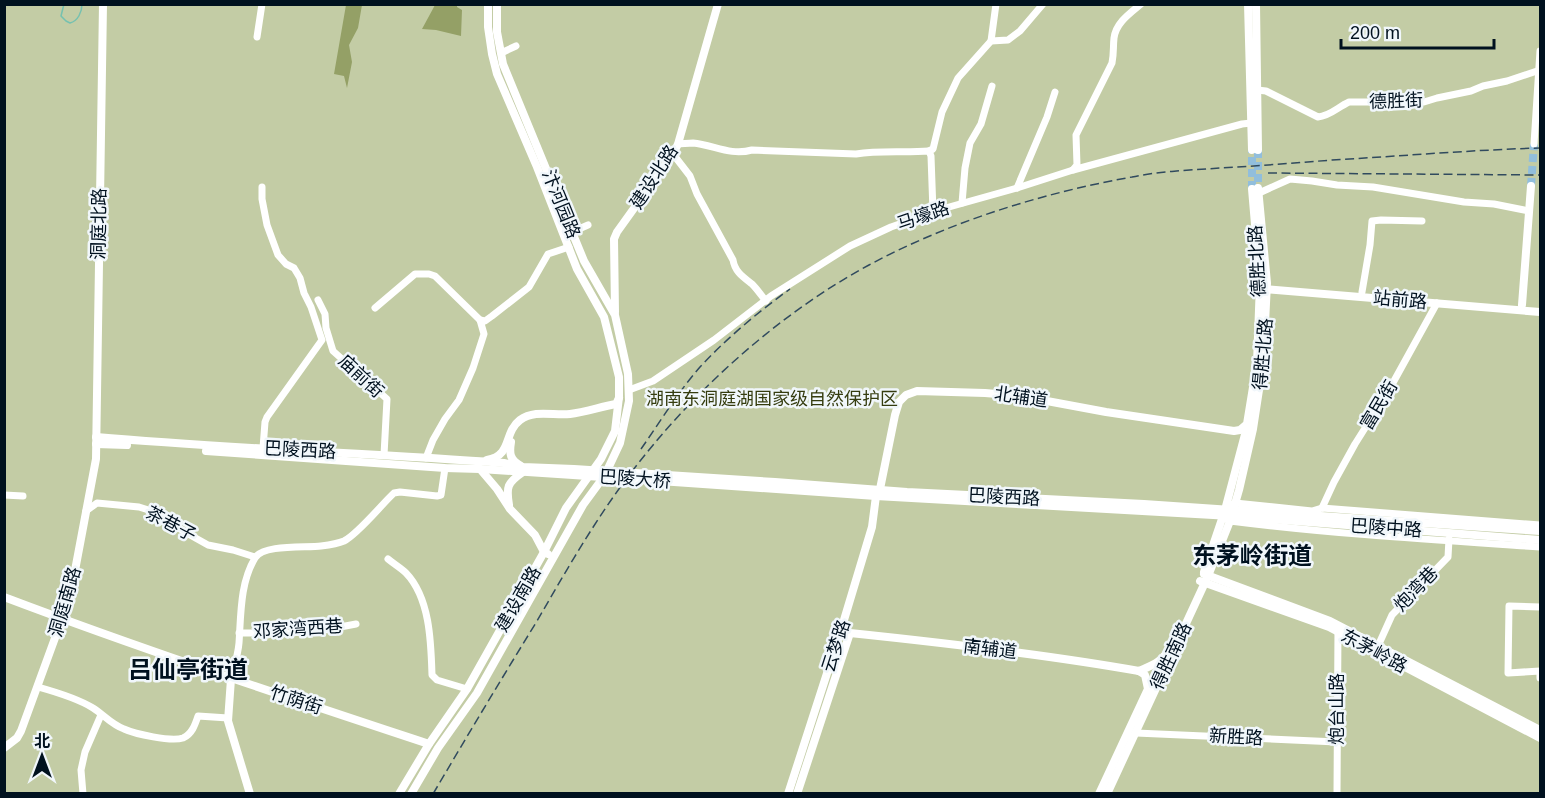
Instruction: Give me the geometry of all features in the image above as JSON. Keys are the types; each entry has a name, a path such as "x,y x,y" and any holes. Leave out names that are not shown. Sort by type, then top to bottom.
{"main road":[{"name":"洞庭北路","path":"97,441 105,4"},
{"name":"汴河园路","path":"488,4 488,27 497,74 577,269 604,317 619,377 619,397"},
{"name":"汴河园路","path":"497,4 497,32 503,64 584,261 615,315 628,374 629,401"},
{"name":"建设北路","path":"615,315 614,239 674,154 718,4"},
{"path":"1248,4 1251,123 1255,150 1256,4"},
{"path":"1522,305 1531,186"},
{"name":"得胜北路","path":"1229,513 1239,489 1256,416 1263,364 1264,286 1256,190"},
{"name":"站前路","path":"1264,286 1540,306"},
{"name":"站前路","path":"1264,286 1540,312"},
{"name":"德胜北路","path":"1247,424 1257,363 1264,286"},
{"name":"北辅道","path":"878,493 899,402 906,395 916,391 1020,396 1106,412 1234,431"},
{"path":"554,558 544,552 535,535 510,509 479,465 496,458 505,449 512,426 523,418 539,413 569,415 615,404 619,397"},
{"name":"建设南路","path":"399,794 429,744 467,689 544,552 566,508 601,459 615,431 619,397"},
{"name":"建设南路","path":"411,794 438,748 477,693 583,505 605,475 620,443 629,401"},
{"path":"1234,431 1244,428 1256,416"},
{"name":"得胜南路","path":"1107,793 1204,578 1229,513 1247,424"},
{"path":"510,509 507,490 509,484 523,470 510,456 512,426"},
{"path":"1234,431 1239,434 1247,455"},
{"name":"巴陵西路","path":"97,441 384,455 426,458 496,469"},
{"name":"巴陵西路","path":"97,441 445,468 504,464"},
{"name":"洞庭南路","path":"4,748 17,738 21,731 70,597 96,459 97,441"},
{"name":"巴陵大桥","path":"504,464 523,470"},
{"name":"巴陵大桥","path":"496,469 775,485"},
{"name":"巴陵西路","path":"775,485 1229,513"},
{"name":"云梦路","path":"788,794 846,632 878,493"},
{"name":"巴陵中路","path":"1229,513 1540,531"},
{"name":"巴陵中路","path":"1229,513 1449,537 1540,540"},
{"name":"得胜南路","path":"1138,670 1157,663 1166,654 1204,578"},
{"name":"东茅岭路","path":"1204,578 1378,646 1540,730"},
{"name":"竹荫街","path":"4,597 231,679 429,744"},
{"name":"东茅岭路","path":"1338,629 1540,738"},
{"path":"797,794 846,632"},
{"name":"南辅道","path":"846,632 970,646 1138,670"},
{"path":"1107,793 1148,689 1145,675 1138,670"},
{"path":"231,679 228,722 250,794"}],"street":[{"path":"257,37 262,4"},
{"path":"678,144 693,143 726,151 742,152 752,150 856,154 929,151 933,149 942,112 958,78 991,41 996,4"},
{"path":"991,41 1008,40 1043,4"},
{"path":"1073,170 1077,165 1076,135 1112,63 1114,39 1118,26 1141,4"},
{"path":"501,53 516,46"},
{"path":"1534,144 1540,51"},
{"name":"德胜街","path":"1257,90 1266,92 1318,117 1325,117 1349,102 1424,102 1471,92 1483,86 1540,70"},
{"path":"962,203 970,143 981,124 992,86"},
{"path":"1017,188 1036,145 1055,92"},
{"name":"马壕路","path":"629,390 652,381 714,340 766,301 850,246 891,227 1073,170 1251,123"},
{"path":"929,151 932,156 933,212"},
{"path":"674,154 690,176 697,194 733,260 734,267 766,301"},
{"path":"1256,190 1290,179 1373,187 1529,211"},
{"path":"262,187 267,225 278,255 286,264 294,268 300,278 322,340 267,417 263,448"},
{"path":"1362,292 1372,221 1422,221"},
{"path":"572,232 588,225"},
{"path":"480,320 485,321 529,287 548,254 568,247"},
{"path":"375,308 416,274 429,274 435,276 480,320 484,334 473,368 459,400 433,440 426,458"},
{"name":"庙前街","path":"318,300 325,314 326,328 333,351 387,399 384,455"},
{"name":"富民街","path":"1322,508 1355,444 1389,390 1437,303"},
{"path":"231,679 239,645 245,582 255,556 269,550 313,547 341,542 350,537 394,493 441,495 445,468"},
{"path":"1239,489 1244,501 1256,505 1312,511 1322,508 1540,525"},
{"path":"4,495 23,496"},
{"name":"茶巷子","path":"86,511 97,503 139,507 158,513 208,545 255,556"},
{"path":"1229,513 1256,505"},
{"path":"1515,523 1523,530"},
{"path":"1449,537 1540,547"},
{"name":"炮湾巷","path":"1378,646 1392,615 1448,556 1449,537"},
{"path":"388,558 405,572 420,593 430,631 432,675 437,680 467,689"},
{"path":"1540,607 1509,606 1508,673 1540,671 1540,678"},
{"name":"邓家湾西巷","path":"239,633 319,631 356,624"},
{"name":"炮台山路","path":"1337,794 1338,629"},
{"path":"38,687 59,693 94,709 123,729 153,736 183,738 193,729 198,716 228,718"},
{"path":"83,794 81,770 85,752 101,715"},
{"name":"新胜路","path":"1136,732 1337,741"}],"green space":[{"name":"湖南东洞庭湖国家级自然保护区","path":"5,5 1540,5 1540,793 5,794"},
{"path":"346,5 362,5 358,28 349,45 352,62 347,88 344,76 334,74"},
{"path":"435,5 457,5 462,10 461,36 422,29"}],"waterway":[{"path":"64,4 61,16 70,23 79,16 82,4"}],"tunnel":[{"path":"1531,186 1534,144"},
{"path":"1252,150 1252,189"},
{"path":"1258,150 1258,188"}],"railway":[{"path":"433,794 581,546 605,509 654,443 709,385 770,331 802,307 869,265 931,235 997,211 1064,191 1154,173 1540,148"},
{"path":"1268,173 1540,175"},
{"path":"641,449 700,367 743,326 790,289"}],"district":[{"name":"东茅岭街道","path":"1252,555"},
{"name":"吕仙亭街道","path":"188,669"}]}
